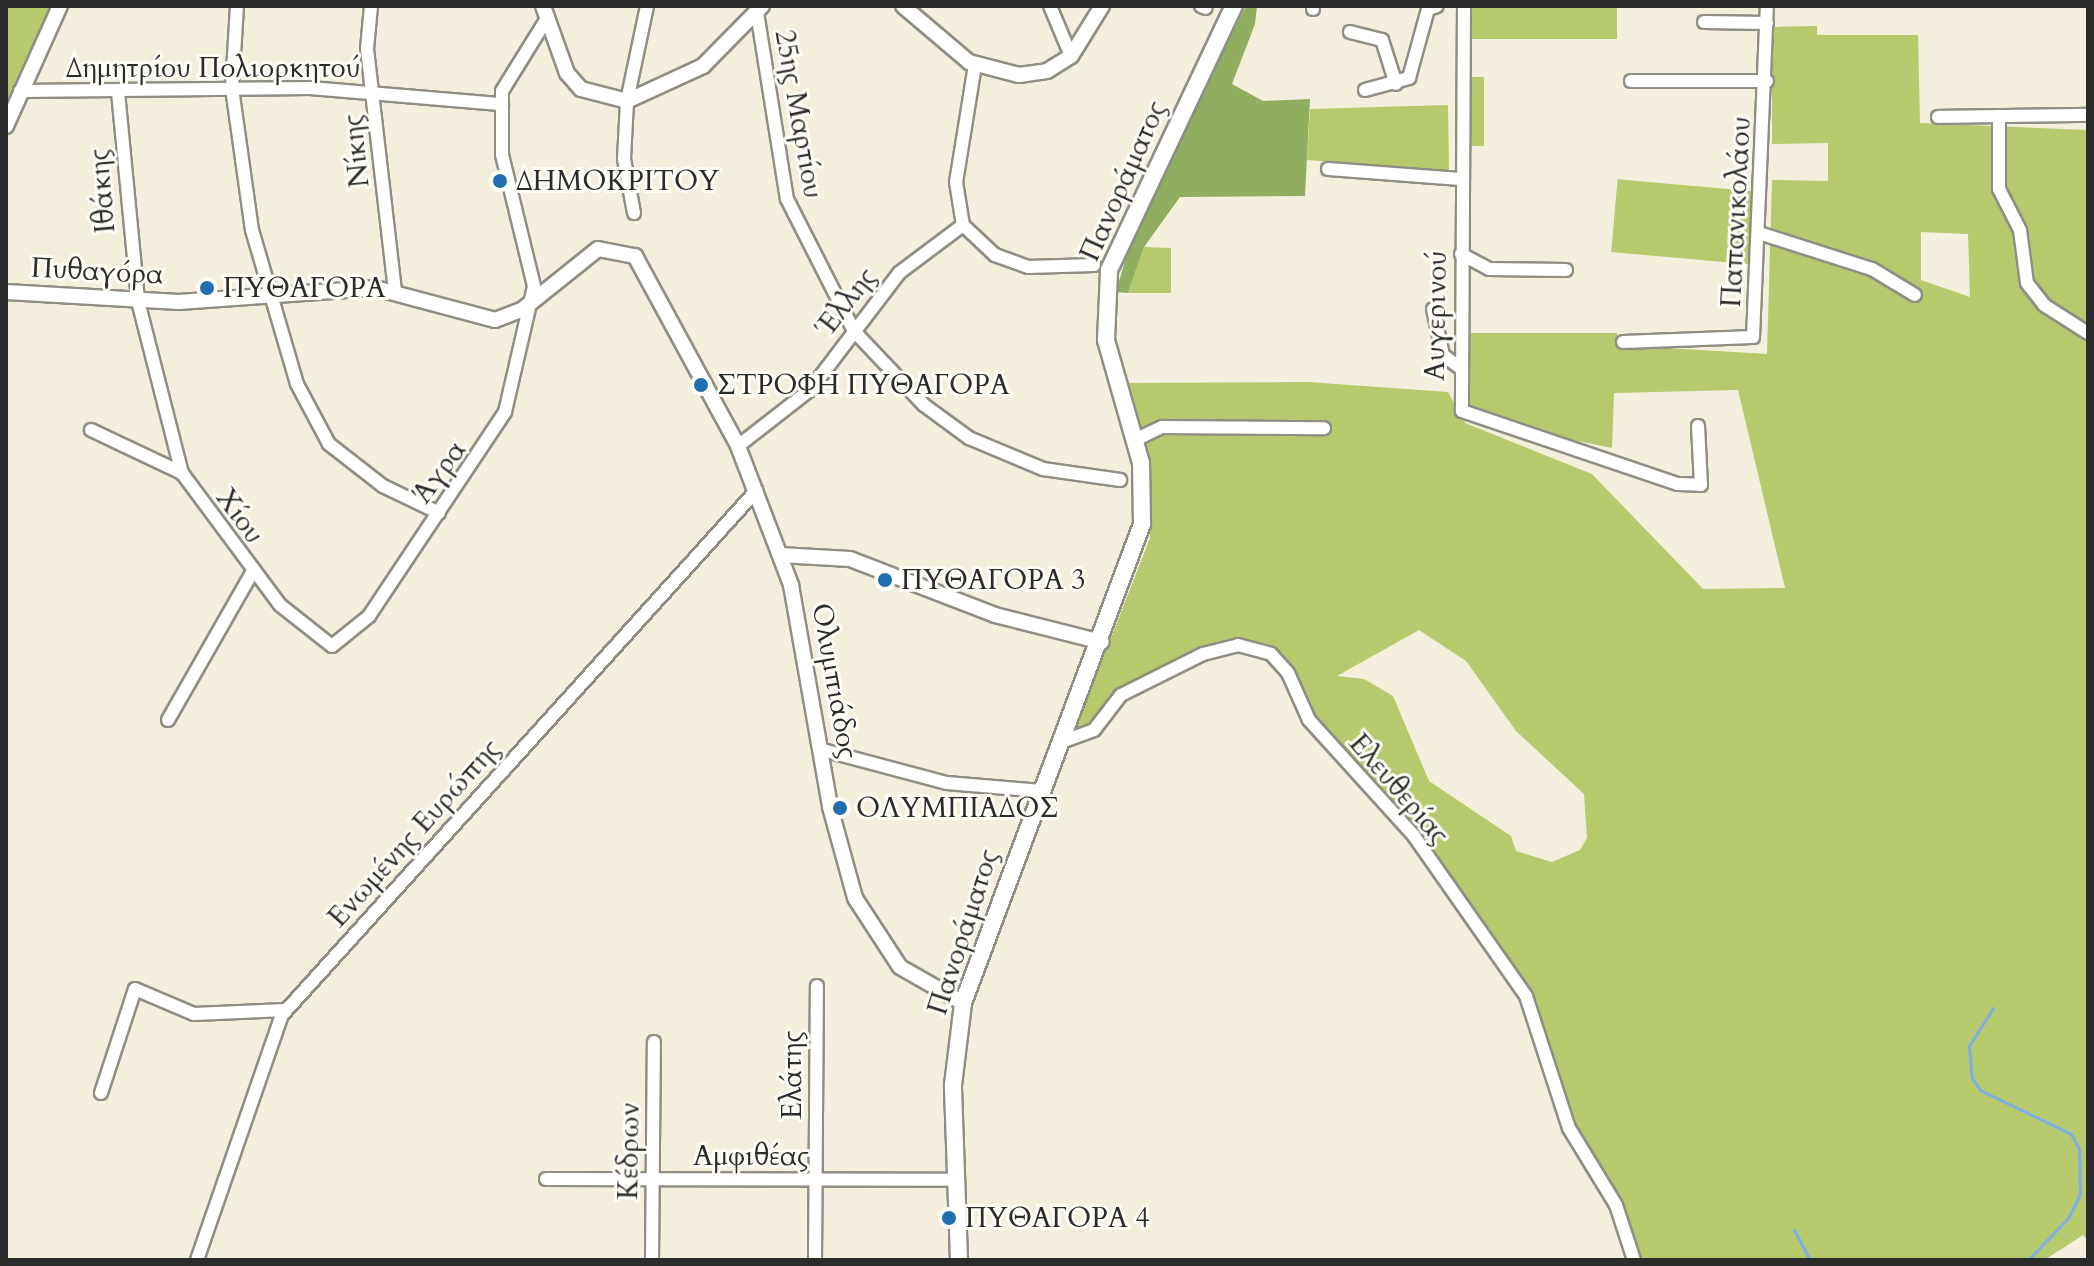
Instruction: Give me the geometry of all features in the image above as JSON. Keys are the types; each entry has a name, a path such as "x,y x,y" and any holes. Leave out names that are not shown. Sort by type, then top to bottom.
{"main road":[{"name":"Πανοράματος","path":"959,1260 953,1068 963,1003 1042,791 1102,642 1142,524 1135,440 1106,340 1109,270 1234,6"}],"street":[{"path":"6,126 60,6"},
{"path":"237,6 232,88 265,294 311,418 329,444 383,486 439,513"},
{"name":"Νίκης","path":"371,6 374,93 395,290"},
{"path":"634,213 624,159 627,101 647,6"},
{"path":"903,6 975,65 1030,75 1071,56 1102,6"},
{"path":"1050,6 1071,56"},
{"name":"Αυγερινού","path":"1464,6 1459,404 1467,417 1678,484 1701,485 1698,426"},
{"name":"Παπανικολάου","path":"1623,342 1749,341 1762,234 1767,6"},
{"path":"1365,90 1396,84 1414,71 1429,7"},
{"path":"544,13 581,89 627,101 703,66 758,8"},
{"name":"25ης Μαρτίου","path":"758,8 787,199 854,331 915,397 969,438 1043,469 1120,480"},
{"path":"502,104 502,91 544,13"},
{"path":"1704,22 1767,23"},
{"path":"1350,32 1382,40 1396,84"},
{"path":"975,65 956,182 963,225 1013,263 1094,265"},
{"path":"1631,81 1767,81"},
{"name":"Δημητρίου Πολιορκητού","path":"20,91 232,88 374,93 502,104"},
{"name":"Ιθάκης","path":"118,92 138,301 182,473"},
{"name":"Άγρα","path":"338,644 369,616 505,412 531,304 534,278 502,155 502,104"},
{"path":"1938,117 2088,115"},
{"path":"1999,116 1999,189 2020,230 2034,296 2088,333"},
{"path":"1328,169 1461,179"},
{"name":"Έλλης","path":"738,446 810,390 899,273 963,225"},
{"path":"1762,234 1872,269 1915,295"},
{"name":"Πυθαγόρα","path":"6,292 138,301 395,290 481,319 509,317 531,304 598,249 628,252 656,285 738,446 780,555"},
{"path":"1461,254 1489,269 1566,270"},
{"path":"1433,309 1443,355 1459,367"},
{"path":"1135,440 1162,427 1324,428"},
{"name":"Χίου","path":"91,430 182,473 252,573 304,630 338,644"},
{"name":"Ενωμένης Ευρώπης","path":"197,1260 286,1010 756,491"},
{"path":"780,555 850,559 995,615 1102,642"},
{"name":"Ολυμπιάδος","path":"780,555 799,611 819,749 843,863 870,928 918,982 963,1003"},
{"path":"168,720 252,573"},
{"name":"Ελευθερίας","path":"1061,742 1094,730 1121,695 1203,654 1238,645 1271,654 1288,673 1309,720 1414,836 1526,996 1569,1128 1616,1205 1634,1260"},
{"path":"819,749 947,783 1042,791"},
{"name":"Ελάτης","path":"815,1260 817,986"},
{"path":"101,1093 135,989 194,1014 286,1010"},
{"name":"Κέδρων","path":"652,1260 654,1042"},
{"name":"Αμφιθέας","path":"546,1179 956,1180"}],"green space":[{"path":"6,6 50,6 6,103"},
{"path":"1246,6 1257,6 1255,24 1232,84 1263,101 1310,99 1305,196 1180,197 1144,247 1128,293 1116,292 1133,233"},
{"path":"1469,6 1617,6 1617,39 1469,39"},
{"path":"1817,26 1817,35 1918,35 1920,123 2088,130 2088,1241 2083,1235 2046,1259 1639,1260 1576,1137 1533,1005 1418,838 1331,742 1266,649 1237,644 1133,687 1087,729 1075,730 1150,538 1150,458 1129,383 1308,382 1448,392 1465,423 1592,474 1703,589 1785,588 1738,390 1614,393 1612,448 1466,416 1465,333 1617,333 1617,345 1767,354 1772,180 1828,181 1828,143 1772,144 1772,27","holes":["1921,232 1968,234 1970,297 1921,280","1419,630 1466,661 1516,731 1584,794 1587,838 1580,850 1552,862 1516,851 1511,836 1429,781 1393,696 1364,679 1337,676"]},
{"path":"1468,77 1484,77 1484,146 1468,146"},
{"path":"1448,105 1449,171 1307,160 1310,109"},
{"path":"1618,179 1762,192 1756,265 1611,252"},
{"path":"1144,247 1171,248 1171,293 1128,293"}],"waterway":[{"path":"1993,1008 1969,1046 1972,1078 1980,1090 2071,1134 2079,1149 2080,1194 2069,1217 2028,1260"},
{"path":"1794,1230 1810,1260"}],"place":[{"name":"ΔΗΜΟΚΡΙΤΟΥ","path":"500,181"},
{"name":"ΠΥΘΑΓΟΡΑ","path":"207,288"},
{"name":"ΣΤΡΟΦΗ ΠΥΘΑΓΟΡΑ","path":"701,385"},
{"name":"ΠΥΘΑΓΟΡΑ 3","path":"885,580"},
{"name":"ΟΛΥΜΠΙΑΔΟΣ","path":"840,808"},
{"name":"ΠΥΘΑΓΟΡΑ 4","path":"949,1218"}]}
